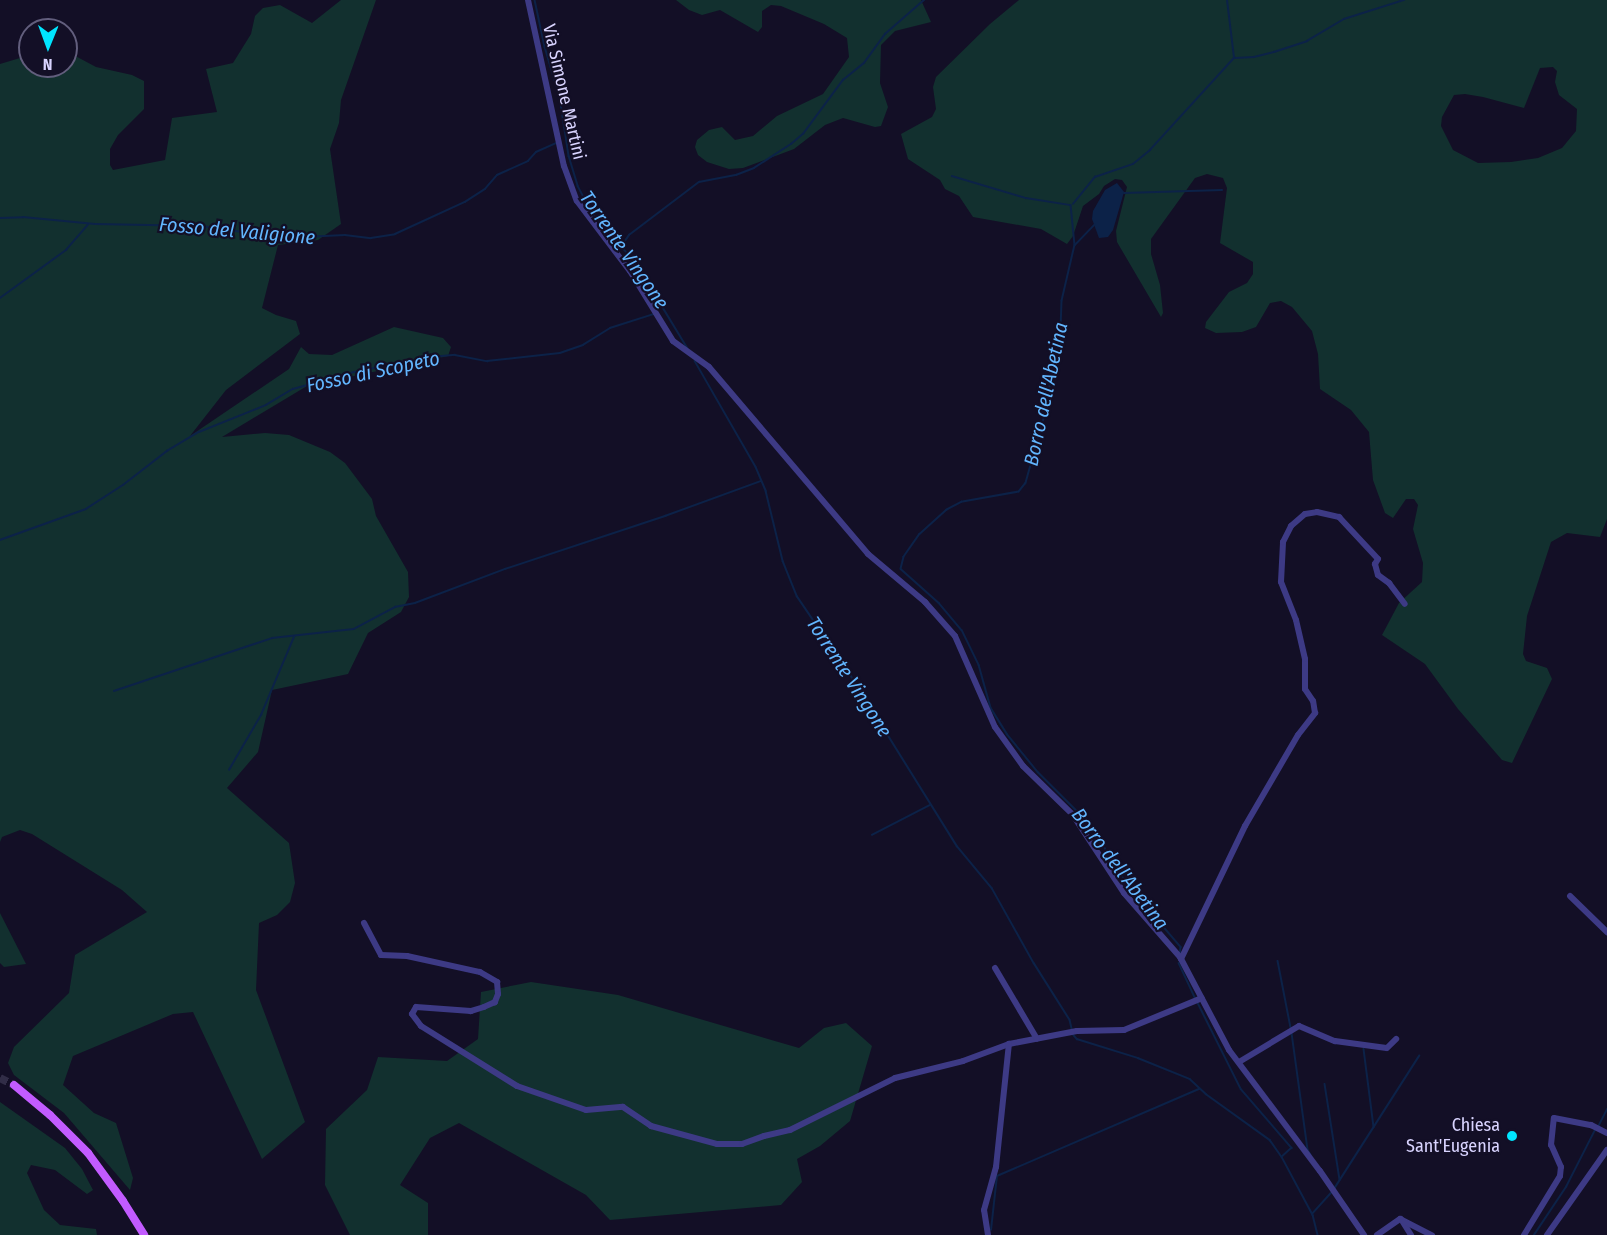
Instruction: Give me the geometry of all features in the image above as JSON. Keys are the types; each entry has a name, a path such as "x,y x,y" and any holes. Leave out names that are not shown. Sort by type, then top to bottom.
{"main road":[{"path":"14,1085 50,1115 88,1153 123,1201 144,1235"}],"street":[{"name":"Via Simone Martini","path":"528,0 564,166 578,201 630,270 673,341 709,367 868,554 925,602 955,636 994,727 1023,766 1073,815 1124,893 1181,959 1229,1050 1364,1235"},
{"path":"1181,959 1245,826 1298,735 1315,713 1313,701 1305,689 1305,659 1296,620 1281,582 1283,542 1292,526 1305,514 1317,512 1339,517 1378,559 1376,564 1378,575 1389,583 1405,604"},
{"path":"1570,896 1607,932"},
{"path":"364,922 381,955 407,956 480,972 497,982 498,994 495,1002 484,1007 471,1011 416,1007 412,1014 421,1026 517,1086 586,1110 623,1107 651,1126 717,1144 742,1144 789,1130 895,1078 963,1061 1010,1044 1077,1031 1124,1030 1202,998"},
{"path":"994,968 1037,1039"},
{"path":"1239,1062 1299,1026 1335,1041 1387,1048 1396,1040"},
{"path":"988,1235 984,1210 996,1167 1010,1044"},
{"path":"1524,1235 1560,1176 1561,1167 1551,1145 1554,1118 1597,1128 1607,1133"},
{"path":"1547,1235 1607,1150"},
{"path":"1377,1235 1401,1220"},
{"path":"1401,1220 1411,1235"},
{"path":"1401,1220 1432,1235"}],"green space":[{"path":"341,0 376,0 341,100 339,123 330,149 341,224 318,240 278,245 262,308 296,321 300,334 226,390 190,436 289,369 301,347 309,354 332,355 394,327 443,338 451,347 448,356 307,386 222,437 265,433 289,435 330,452 345,463 372,499 376,516 408,572 409,597 401,612 368,633 348,674 272,690 258,752 227,788 289,843 295,883 290,902 277,915 259,923 256,990 305,1122 262,1159 193,1012 173,1014 73,1056 63,1085 94,1113 116,1123 133,1178 130,1190 64,1113 14,1075 8,1063 14,1047 69,993 75,955 147,912 122,890 32,834 20,830 2,837 0,842 0,64 18,59 18,78 78,78 78,57 96,67 132,75 144,81 144,109 118,135 110,149 110,165 113,170 165,160 172,118 217,112 206,69 233,63 251,34 255,16 263,8 280,5 312,23"},
{"path":"676,0 921,0 931,22 895,31 881,45 880,83 888,107 881,126 875,127 843,118 825,125 794,149 743,168 729,169 707,162 698,155 695,147 697,140 709,130 722,127 735,140 753,136 777,116 823,94 849,57 847,38 824,24 781,6 771,5 762,11 762,27 758,32 720,10 702,15 689,10"},
{"path":"1019,0 1607,0 1607,519 1600,537 1567,533 1551,542 1527,616 1523,654 1526,661 1547,668 1552,679 1512,763 1502,760 1458,709 1425,664 1382,635 1399,603 1422,582 1423,563 1413,529 1418,505 1414,499 1406,499 1393,518 1385,513 1373,480 1369,432 1351,410 1320,389 1318,354 1312,331 1292,307 1281,301 1270,303 1256,327 1242,332 1216,333 1205,328 1206,322 1229,292 1247,283 1253,274 1253,262 1220,243 1227,188 1223,178 1207,174 1195,178 1151,239 1151,254 1160,285 1163,313 1161,317 1117,242 1116,231 1127,187 1122,180 1115,179 1104,186 1099,194 1083,206 1073,236 1067,244 1041,229 973,217 959,196 945,189 940,180 908,159 901,134 932,117 936,109 933,87 936,77 990,24","holes":["1553,67 1557,71 1555,82 1559,95 1577,109 1576,131 1562,148 1538,158 1478,163 1453,150 1441,126 1442,117 1454,95 1483,97 1524,108 1540,68"]},
{"path":"0,913 26,964 4,967 0,963"},
{"path":"531,982 618,995 799,1048 824,1028 846,1023 872,1046 850,1121 820,1146 797,1159 802,1182 781,1205 610,1220 586,1195 459,1123 430,1138 400,1185 428,1203 428,1235 350,1235 325,1185 326,1129 367,1090 378,1057 447,1061 478,1039 481,992"},
{"path":"0,1102 65,1148 82,1169 93,1190 87,1194 55,1170 31,1165 27,1173 44,1210 60,1225 96,1229 97,1235 0,1235"}],"water":[{"path":"1117,183 1124,192 1113,230 1108,237 1099,238 1092,219 1093,211 1105,190"}],"waterway":[{"name":"Torrente Vingone","path":"535,0 545,47 560,97 569,156 578,186 593,214 636,263 688,349"},
{"path":"623,244 629,235 699,182 736,175 754,168 791,144 803,134 843,80 864,63 885,34 924,0"},
{"name":"Borro dell'Abetina","path":"1073,204 1095,177 1133,164 1150,150 1234,58 1227,0"},
{"path":"1235,58 1254,57 1307,41 1344,19 1404,0"},
{"name":"Fosso del Valigione","path":"0,218 23,217 95,224 202,226 282,238 345,235 371,238 395,234 465,202 485,189 497,175 528,161 536,152 556,143"},
{"path":"952,176 1026,198 1070,205"},
{"path":"1124,193 1222,190"},
{"name":"Borro dell'Abetina","path":"1071,205 1075,245 1062,301 1061,324 1045,415 1026,483 1019,492 962,502 947,510 920,534 904,557 901,569 939,603 962,630 979,665 991,708 1007,734 1038,772 1091,825 1127,884 1181,947 1180,955"},
{"path":"0,298 66,250 88,225"},
{"path":"1075,245 1094,225"},
{"name":"Fosso di Scopeto","path":"0,540 86,509 123,485 167,451 199,432 266,405 293,389 354,372 431,357 455,355 487,361 560,353 583,345 610,328 654,314"},
{"name":"Torrente Vingone","path":"695,361 756,467 766,491 783,561 797,596 850,674 957,846 992,888 1034,963 1070,1020 1072,1029"},
{"path":"114,691 272,638 354,629 395,607 415,603 505,569 665,516 761,481"},
{"path":"229,770 261,715 294,637"},
{"path":"872,835 930,805"},
{"path":"1278,961 1291,1028"},
{"name":"Borro dell'Abetina","path":"1179,963 1196,999"},
{"name":"Borro dell'Abetina","path":"1198,1003 1241,1089 1292,1148 1283,1156"},
{"name":"Torrente Vingone","path":"1072,1033 1077,1039 1138,1058 1190,1079 1206,1094 1270,1140 1282,1157 1313,1215 1318,1235"},
{"path":"1292,1033 1308,1150 1311,1155"},
{"path":"1364,1049 1374,1127"},
{"path":"1334,1189 1419,1056"},
{"path":"1325,1084 1340,1180"},
{"path":"991,1230 997,1176 1199,1089"},
{"path":"1598,1127 1607,1109"},
{"path":"1534,1235 1566,1187 1595,1130"},
{"path":"1312,1214 1331,1193"}],"tunnel":[{"path":"0,1078 14,1085"}],"place":[{"name":"Chiesa Sant'Eugenia","path":"1512,1136"}]}
